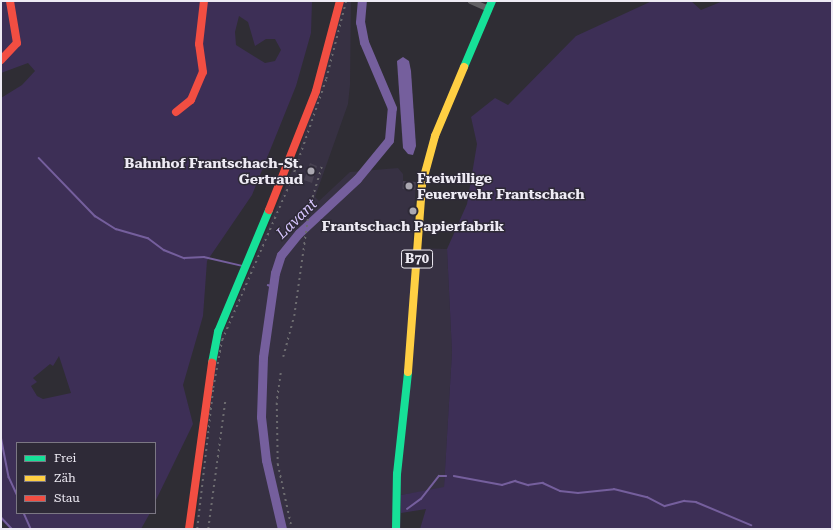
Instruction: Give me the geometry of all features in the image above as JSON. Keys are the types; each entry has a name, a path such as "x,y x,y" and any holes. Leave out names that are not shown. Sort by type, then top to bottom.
{"street":[{"path":"1,60 17,43 15,17 10,1"},
{"path":"176,112 191,100 203,72 199,44 204,1"},
{"path":"189,529 214,346 301,135 316,90 340,1"},
{"path":"471,1 489,9"},
{"name":"B70","path":"396,529 397,474 412,336 422,184 435,136 492,1"}],"shaded area":[{"path":"1,1 312,1 311,33 296,86 252,195 207,261 203,316 183,385 193,424 156,500 156,442 16,442 16,514 149,514 141,529 10,529 1,520 1,98 22,85 35,71 28,63 1,73","holes":["239,16 248,22 255,46 266,39 275,39 281,50 275,61 265,63 236,45 235,32","59,356 71,393 43,399 37,396 31,386 37,382 33,378 50,364 53,366"]},
{"path":"343,1 351,1 350,85 348,104 315,197 319,201 350,172 398,168 403,174 403,181 416,182 412,248 447,249 452,352 444,488 401,495 401,529 195,529 218,344 297,159"},
{"path":"652,1 691,1 701,10 723,1 832,1 832,529 420,529 426,509 401,513 401,495 444,487 452,352 447,249 467,204 477,144 471,117 495,98 508,105 576,36"},
{"path":"403,57 409,61 411,71 416,146 413,155 408,154 403,148 397,61"}],"building":[{"name":"Bahnhof Frantschach-St. Gertraud","path":"310,163 317,166 312,183 304,180"},
{"name":"Freiwillige Feuerwehr Frantschach","path":"403,181 416,182 415,190 402,189"}],"waterway":[{"name":"Lavant","path":"282,529 266,460 261,417 263,357 275,273 281,255 299,233 357,179 389,140 392,108 364,42 360,22 362,1"},
{"path":"39,158 95,216 116,229 148,238 164,250 184,258 204,257 242,266"},
{"name":"Lavant","path":"268,285 273,287"},
{"path":"1,436 9,477 16,492"},
{"path":"407,509 421,499 439,476 446,476"},
{"path":"454,476 502,485 515,481 528,485 543,483 560,491 578,493 614,489 647,497 665,506 684,501 696,502 751,525"},
{"path":"24,514 31,529"},
{"path":"1,517 12,529"}],"railway":[{"path":"197,529 213,388 222,340 292,178 326,79 346,1"},
{"path":"283,357 294,316 309,209 322,165"},
{"path":"281,373 277,403 278,464 292,529"},
{"path":"208,529 225,401"}],"traffic: fast":[{"path":"464,67 492,1"},
{"path":"212,363 218,332 269,210"},
{"path":"396,529 397,474 408,372"}],"traffic: slow":[{"path":"408,372 422,184 435,136 464,67"}],"traffic: jam":[{"path":"1,60 17,43 10,1"},
{"path":"176,112 191,100 203,72 199,44 204,1"},
{"path":"269,210 316,91 340,1"},
{"path":"189,529 212,363"}],"place":[{"name":"Bahnhof Frantschach-St. Gertraud","path":"311,171"},
{"name":"Freiwillige Feuerwehr Frantschach","path":"409,186"},
{"name":"Frantschach Papierfabrik","path":"413,211"}]}
